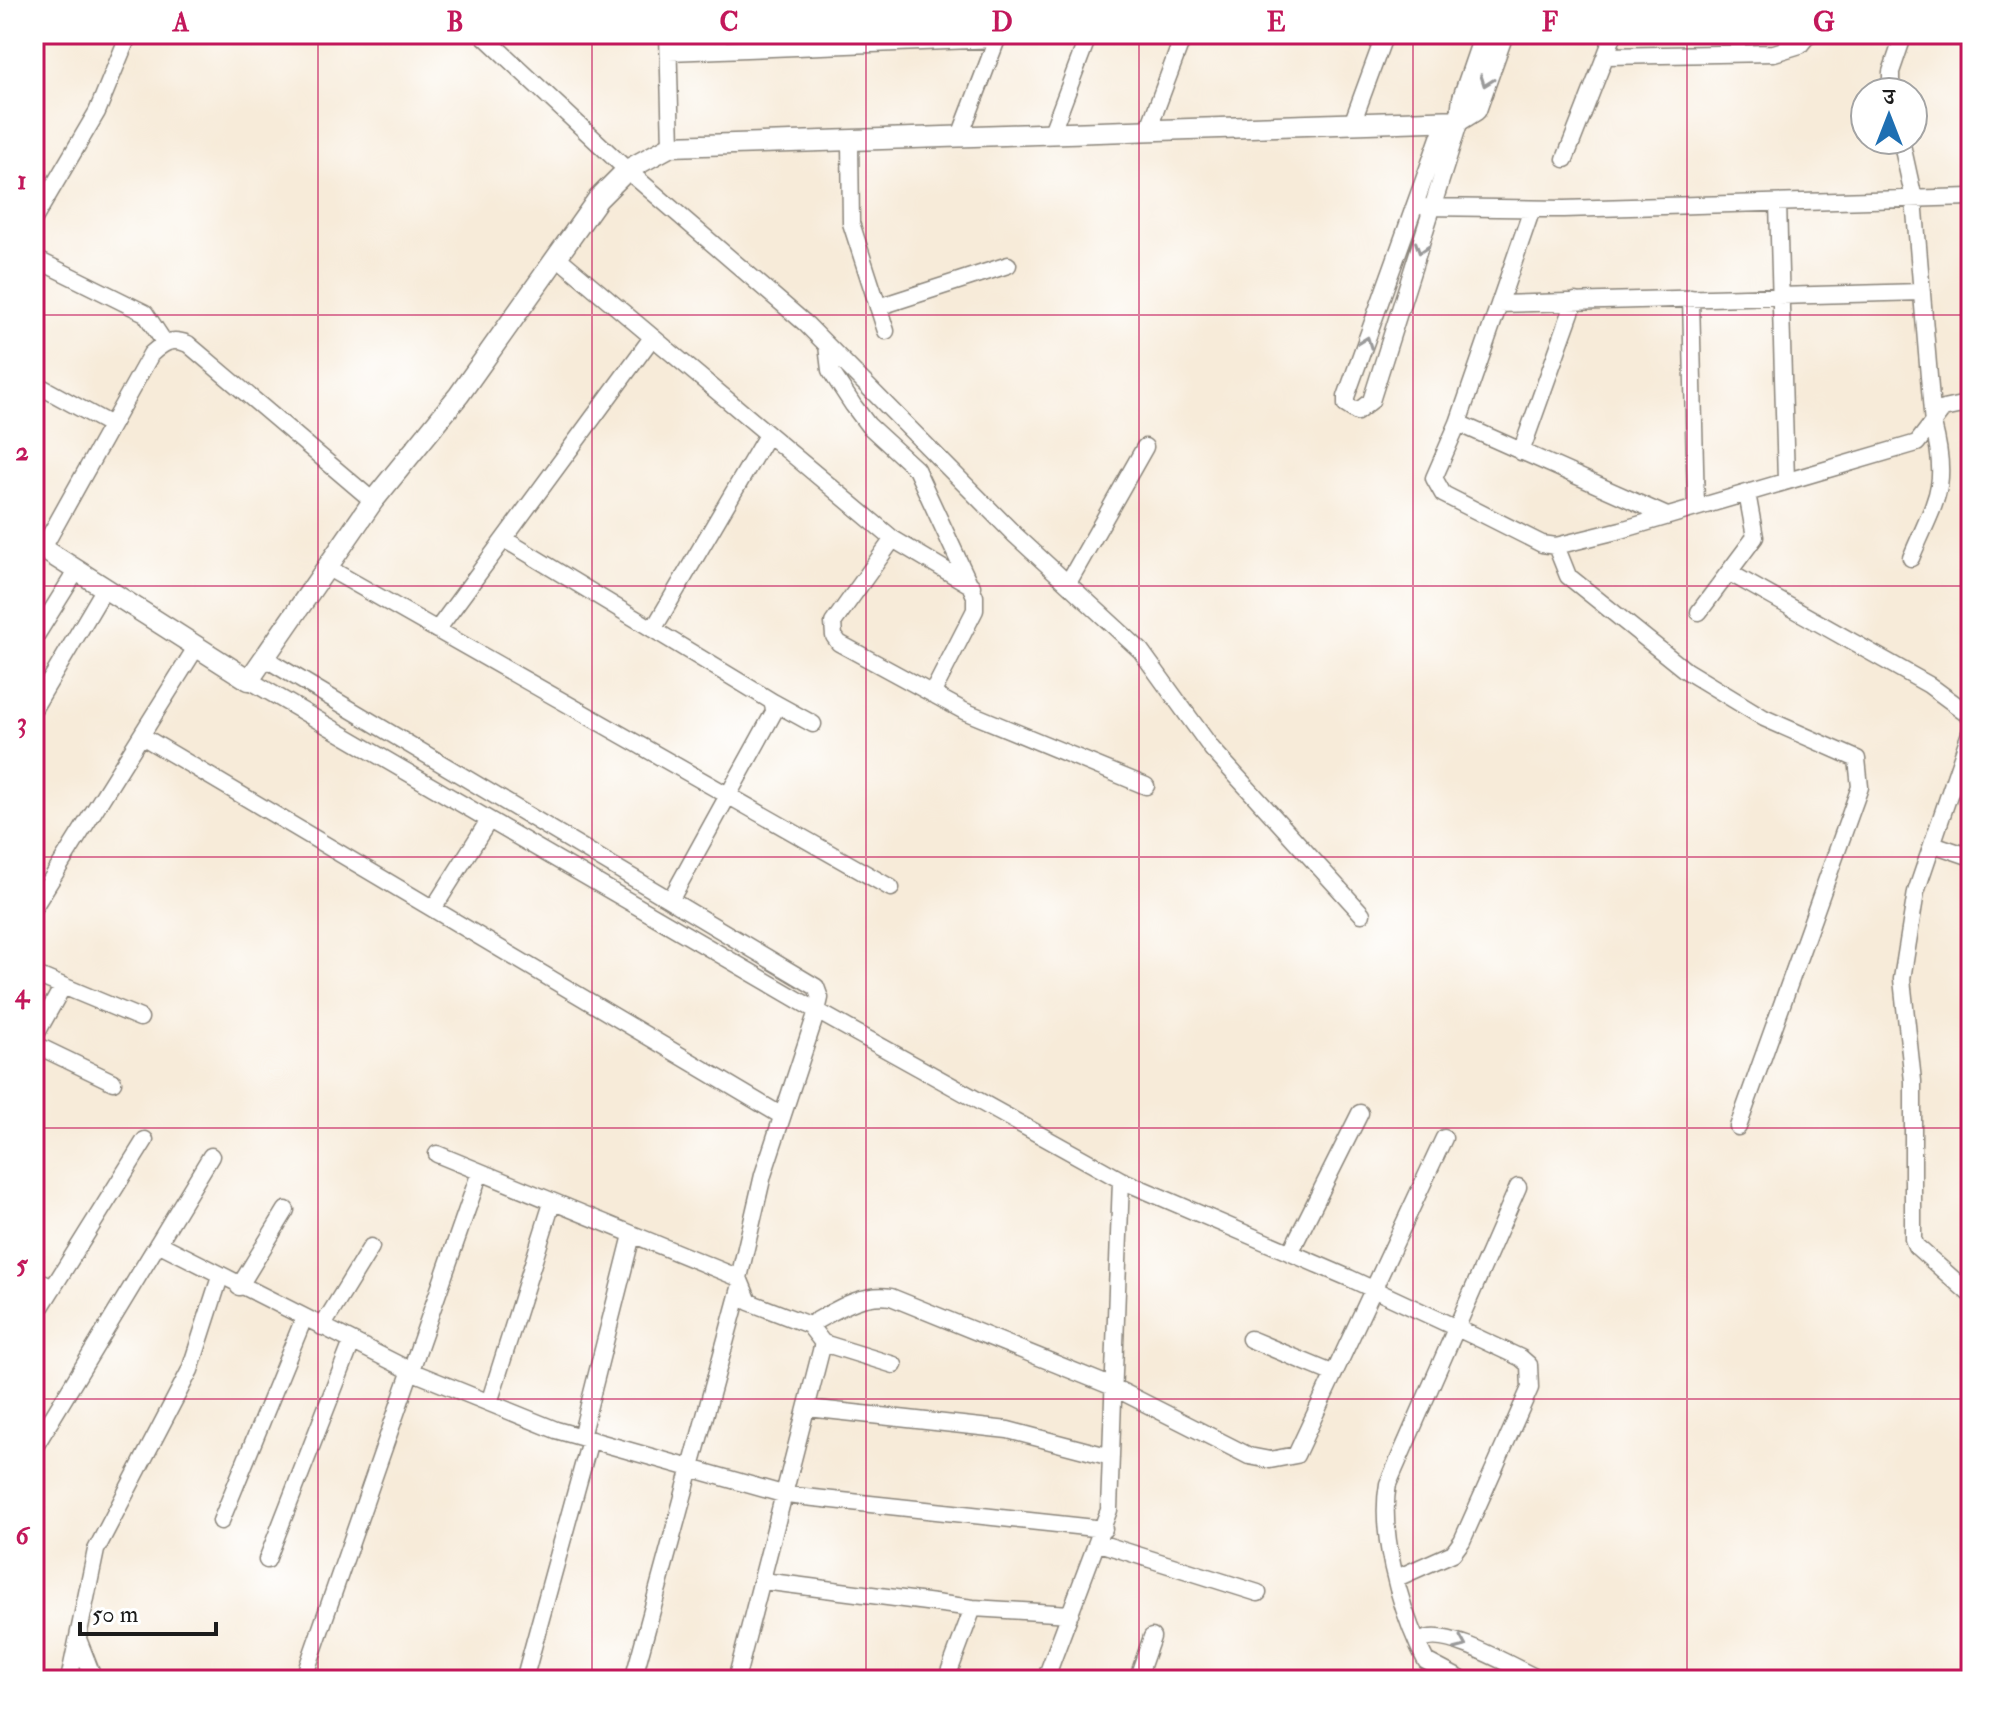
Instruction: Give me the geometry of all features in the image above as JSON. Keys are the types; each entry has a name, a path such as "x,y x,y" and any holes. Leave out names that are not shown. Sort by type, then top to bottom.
{"street":[{"path":"34,219 97,112 129,34"},
{"path":"482,34 627,170 827,345 1015,535 1141,651 1212,749 1362,914"},
{"path":"668,34 671,146"},
{"path":"1052,132 1089,34"},
{"path":"1149,128 1184,34"},
{"path":"1353,121 1385,34"},
{"path":"1453,120 1434,207 1371,401 1357,412 1346,405 1346,397 1414,206 1453,120 1463,98 1485,34"},
{"path":"249,680 373,501 459,395 598,199 627,170 671,146 1453,120 1476,110 1503,34"},
{"path":"1565,159 1614,34"},
{"path":"1606,56 1774,53 1800,45 1809,34"},
{"path":"1891,76 1904,34"},
{"path":"669,52 998,36 960,136"},
{"path":"850,142 851,223 886,331"},
{"path":"1905,156 1914,199 1933,424 1943,460 1941,486 1911,558"},
{"path":"1414,206 1532,209 1971,197"},
{"path":"1778,203 1786,481"},
{"path":"1532,209 1458,423 1434,478 1435,486 1443,494 1542,544 1556,546 1917,443 1943,409 1971,403"},
{"path":"556,256 651,339 893,539 972,586"},
{"path":"34,258 145,313 164,342"},
{"path":"878,307 1008,265"},
{"path":"1499,304 1922,292"},
{"path":"1691,298 1696,508"},
{"path":"1521,452 1575,301"},
{"path":"437,630 651,339"},
{"path":"373,501 188,344 178,340 164,342 151,354 39,546 249,680 817,1011 1121,1180 1373,1289 1521,1358 1529,1365 1530,1388 1462,1541 1453,1553 1397,1578"},
{"path":"827,345 830,370 853,405 868,425 916,469 972,586 975,610 932,694"},
{"path":"34,383 111,425"},
{"path":"1458,423 1667,516"},
{"path":"654,628 767,435"},
{"path":"1068,583 1145,447"},
{"path":"1699,612 1755,537 1747,493"},
{"path":"504,539 813,724"},
{"path":"893,539 833,623 834,636 839,643 964,711 1146,786"},
{"path":"1556,546 1568,576 1685,670 1764,718 1842,750 1857,759 1860,766 1860,787 1738,1127"},
{"path":"328,568 891,888"},
{"path":"34,639 77,570"},
{"path":"1730,573 1929,685 1971,716"},
{"path":"34,708 105,588"},
{"path":"34,907 197,646"},
{"path":"266,659 816,987 820,998 763,1175 739,1283 633,1680"},
{"path":"671,899 774,712 773,702"},
{"path":"1971,730 1916,892 1902,979 1913,1092 1912,1231 1916,1246 1971,1295"},
{"path":"142,736 782,1116"},
{"path":"425,783 440,763"},
{"path":"433,909 489,820"},
{"path":"1933,844 1971,857"},
{"path":"34,974 140,1018"},
{"path":"63,986 34,1041 113,1082"},
{"path":"1290,1253 1360,1113"},
{"path":"809,1325 855,1300 880,1295 891,1297 1113,1387 1249,1456 1288,1459 1296,1455 1444,1138"},
{"path":"34,1318 145,1140"},
{"path":"437,1154 739,1283 749,1302 809,1325 823,1343 894,1365"},
{"path":"34,1448 211,1156"},
{"path":"303,1680 413,1372 480,1172"},
{"path":"1045,1680 1109,1510 1121,1180"},
{"path":"1462,1680 1426,1661 1402,1610 1385,1501 1388,1484 1518,1187"},
{"path":"489,1403 552,1203"},
{"path":"239,1287 286,1210"},
{"path":"524,1680 632,1235"},
{"path":"158,1243 239,1287 413,1372 585,1438 786,1495 1101,1536 1258,1593"},
{"path":"322,1327 371,1247"},
{"path":"69,1680 96,1550 190,1370 220,1277"},
{"path":"34,1279 53,1288"},
{"path":"221,1521 304,1318"},
{"path":"1250,1339 1334,1374"},
{"path":"267,1560 352,1342"},
{"path":"736,1680 823,1343"},
{"path":"808,1408 1008,1430 1111,1457"},
{"path":"763,1581 973,1608 1070,1614"},
{"path":"946,1680 973,1608"},
{"path":"1419,1647 1423,1640 1436,1635 1541,1680"},
{"path":"1137,1680 1152,1637"},
{"path":"78,1638 94,1680"}]}
